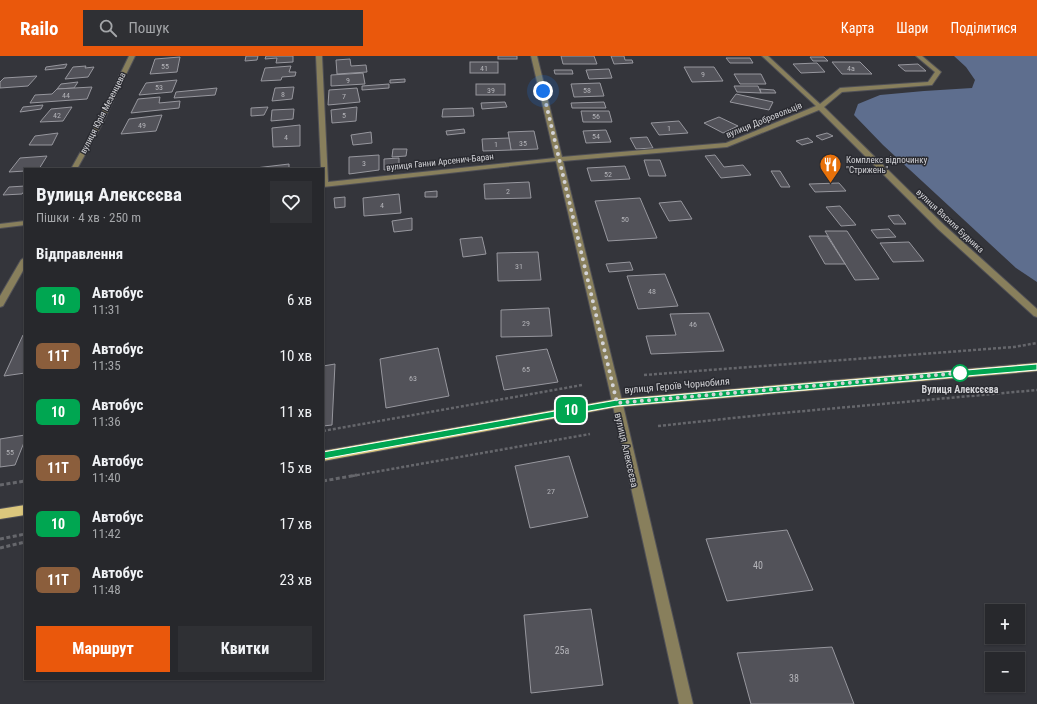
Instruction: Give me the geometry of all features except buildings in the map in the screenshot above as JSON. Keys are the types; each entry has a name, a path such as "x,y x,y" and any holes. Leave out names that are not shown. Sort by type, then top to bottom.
{"main road":[{"name":"вулиця Героїв Чорнобиля","path":"324,456 617,403 1037,367"},
{"path":"0,514 24,510"}],"street":[{"name":"вулиця Юрія Мезенцева","path":"75,168 98,126 132,56"},
{"path":"319,56 323,168"},
{"name":"вулиця Алексєєва","path":"534,56 560,159 686,704"},
{"name":"вулиця Василя Будника","path":"765,56 820,107 941,227 1037,314"},
{"name":"вулиця Добровольців","path":"560,159 728,145 820,107 840,90 930,84 938,72 919,56"},
{"name":"вулиця Ганни Арсенич-Баран","path":"324,185 560,159"},
{"path":"0,226 24,223"},
{"path":"0,304 24,262"}],"path":[{"path":"644,375 1014,347 1037,343"},
{"path":"324,430 582,385"},
{"path":"658,426 771,414 1037,390"},
{"path":"324,481 590,434"},
{"path":"0,485 24,481"},
{"path":"0,539 24,534"},
{"path":"0,548 24,542"}],"water":[{"path":"954,56 1037,56 1037,282 1016,268 883,145 854,115 858,104 880,95 972,88 975,80 966,67"}],"bus line":[{"name":"10","path":"324,456 617,403 976,371 1037,367"}],"place":[{"name":"Комплекс відпочинку \"Стрижень\"","path":"831,184"},
{"name":"Вулиця Алексєєва","path":"960,373"}],"route":[{"path":"543,91 617,403 960,373"}]}
